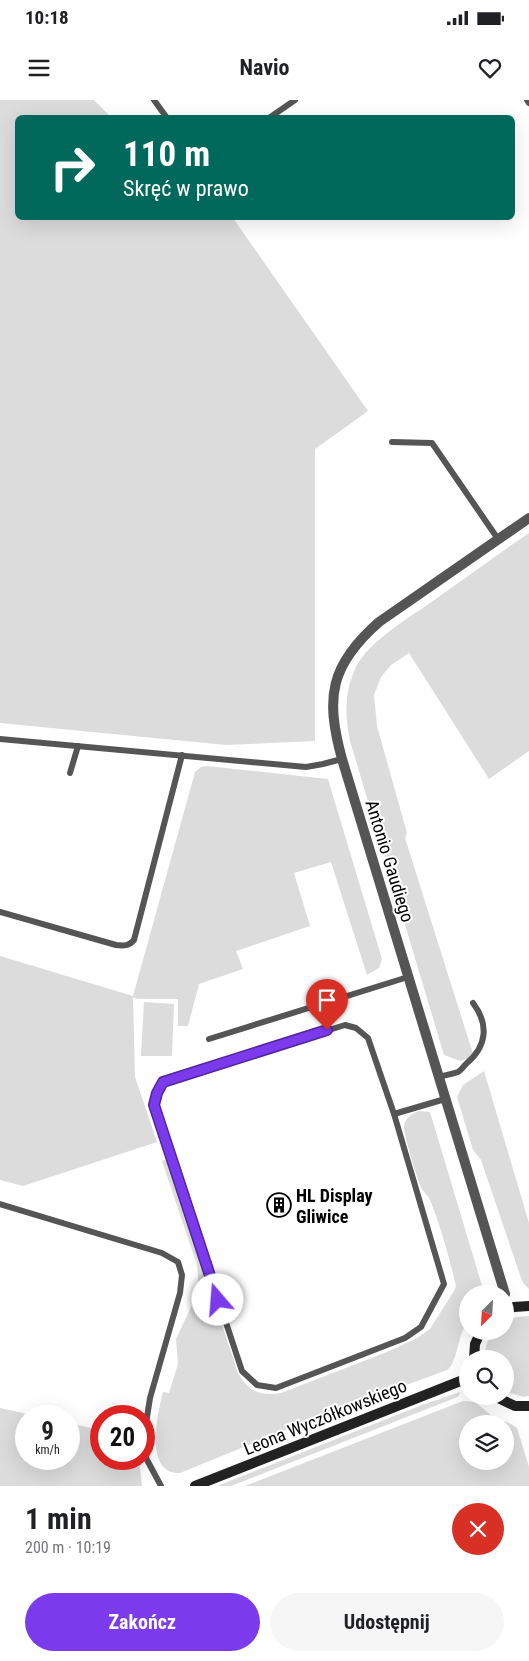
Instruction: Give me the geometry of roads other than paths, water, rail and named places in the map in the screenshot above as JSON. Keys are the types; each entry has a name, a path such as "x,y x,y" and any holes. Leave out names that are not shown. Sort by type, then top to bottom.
{"street":[{"name":"Antonio Gaudiego","path":"502,1285 335,735 333,696 336,679 350,652 364,635 379,622 529,518"},
{"path":"514,1308 529,1306"},
{"name":"Leona Wyczółkowskiego","path":"194,1486 459,1382"},
{"path":"513,1405 529,1406"}],"lane":[{"path":"154,100 165,115"},
{"path":"273,115 295,100"},
{"path":"392,442 432,443 498,539"},
{"path":"0,739 306,767 342,759"},
{"path":"70,773 78,746"},
{"path":"0,912 116,945 131,944 182,755"},
{"path":"209,1039 408,977"},
{"path":"439,1076 458,1072 474,1057 483,1040 484,1025 481,1013 473,1003"},
{"path":"345,1025 356,1028 368,1038 394,1114 444,1284 421,1327 406,1338 276,1388 257,1385 242,1371 154,1105 157,1093 163,1082 345,1025"},
{"path":"394,1114 445,1099"},
{"path":"0,1204 162,1253 178,1262 182,1275 180,1293 149,1405"},
{"path":"152,1470 161,1486"}],"place":[{"name":"HL Display Gliwice","path":"279,1205"}]}
